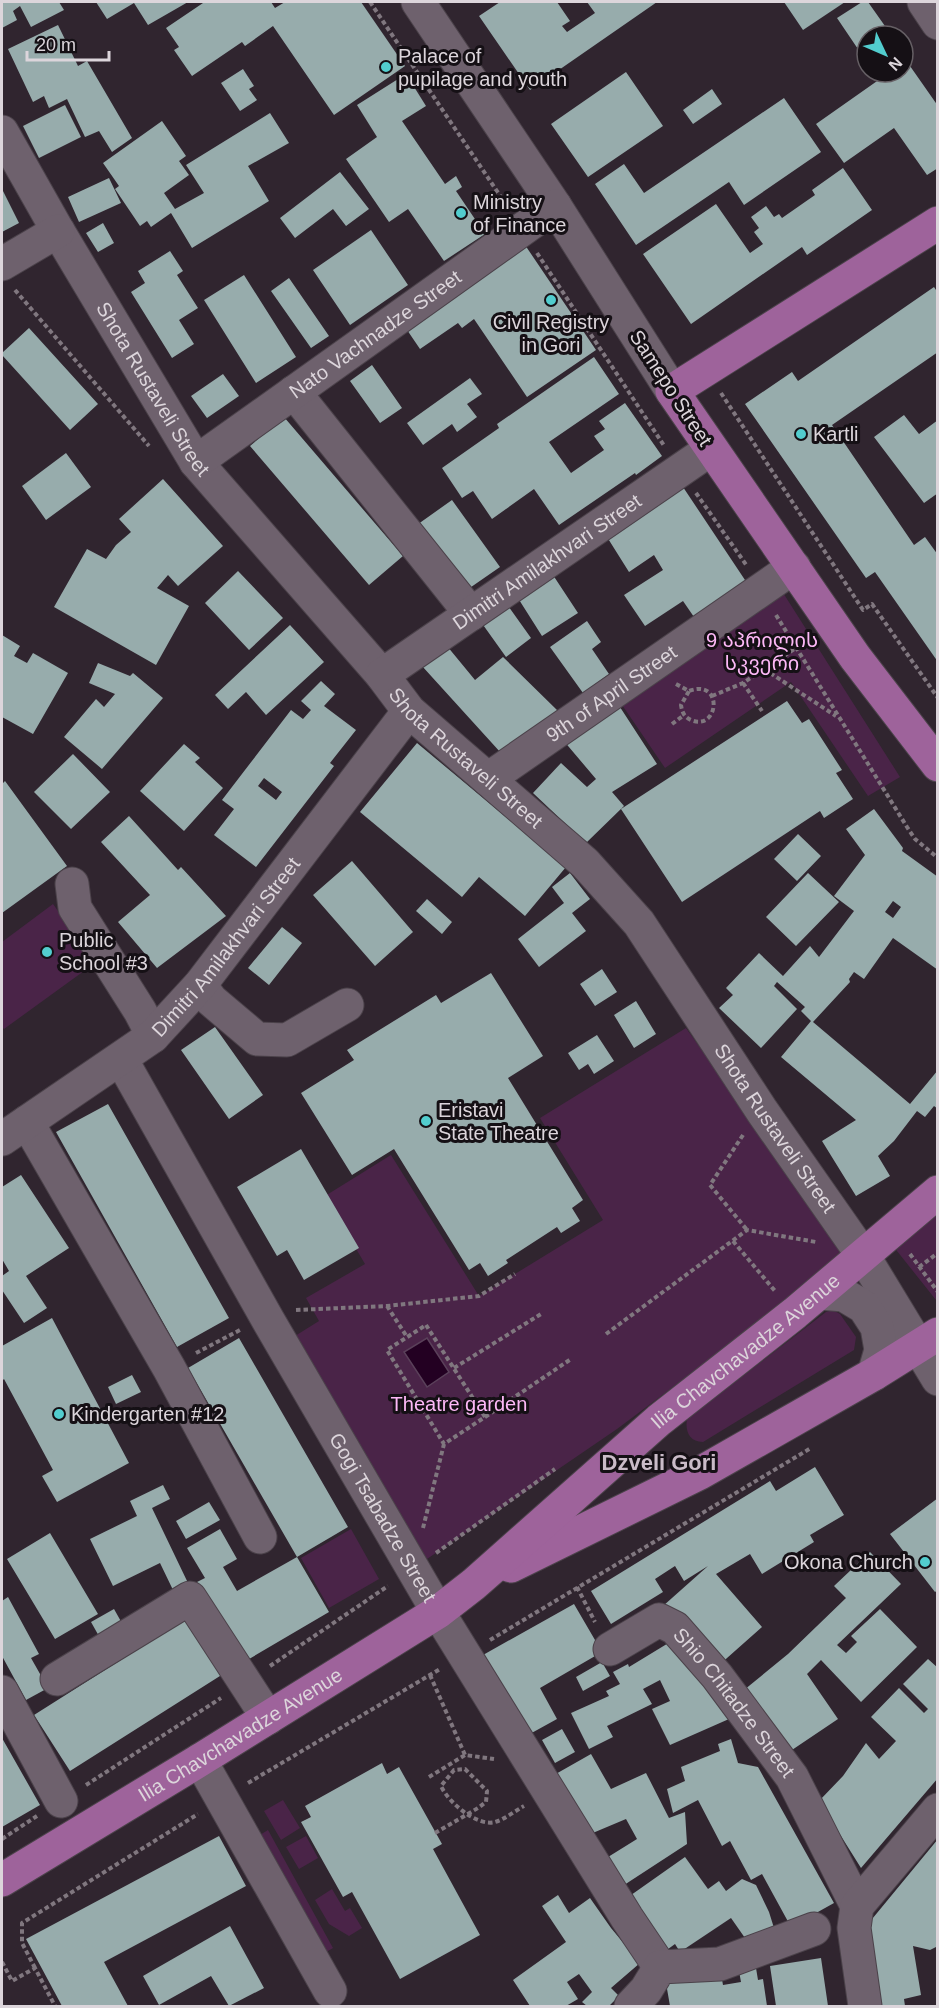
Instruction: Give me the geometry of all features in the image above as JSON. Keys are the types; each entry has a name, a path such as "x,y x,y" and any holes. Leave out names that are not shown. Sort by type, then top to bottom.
{"main road":[{"path":"672,391 938,223"},
{"name":"Samepo Street","path":"672,391 855,657 938,765"},
{"name":"Ilia Chavchavadze Avenue","path":"2,1880 438,1612 474,1584 659,1420 820,1293 938,1192"},
{"name":"Ilia Chavchavadze Avenue","path":"474,1584 700,1473 874,1374 928,1340"}],"street":[{"name":"Samepo Street","path":"418,2 555,206 672,391"},
{"path":"924,2 938,22"},
{"name":"Shota Rustaveli Street","path":"2,132 58,231 196,462 382,675 409,711 585,863 639,923 762,1110 864,1257 928,1340 938,1379"},
{"name":"Nato Vachnadze Street","path":"196,462 555,206"},
{"path":"5,274 58,231"},
{"path":"294,392 471,614"},
{"name":"Dimitri Amilakhvari Street","path":"382,675 711,449"},
{"name":"9th of April Street","path":"492,782 794,567"},
{"name":"Dimitri Amilakhvari Street","path":"14,1130 153,1036 200,985 409,711"},
{"path":"72,884 75,908 140,1011 153,1036"},
{"path":"200,985 211,1000 257,1039 287,1040 347,1005"},
{"name":"Gogi Tsabadze Street","path":"121,1059 313,1398 438,1612 620,1908 660,1967"},
{"path":"14,1130 169,1368 260,1537"},
{"path":"820,1293 844,1295 864,1307 878,1327 881,1350 874,1374"},
{"path":"57,1679 190,1598 268,1718"},
{"name":"Shio Chitadze Street","path":"610,1649 659,1620 675,1628 717,1676 792,1777 857,1906"},
{"path":"2,1692 61,1801"},
{"path":"200,1760 330,1990"},
{"path":"866,2007 854,1928 857,1906 938,1810"},
{"path":"631,2007 646,1990 660,1967 720,1964 814,1929"}],"path":[{"path":"370,2 681,470 764,588 767,601 907,827 915,839 938,858"},
{"path":"5,274 156,453"},
{"path":"730,386 721,393 863,610 872,604 938,698"},
{"path":"712,696 743,683 796,648"},
{"path":"764,669 839,718"},
{"path":"743,683 762,711"},
{"path":"699,688 712,696 714,711 707,718 698,722 684,715 682,700 689,691 699,688"},
{"path":"672,724 684,715"},
{"path":"762,1110 711,1185 747,1230 822,1244"},
{"path":"606,1334 747,1230"},
{"path":"733,1240 777,1294"},
{"path":"906,1249 938,1292"},
{"path":"919,1267 938,1253"},
{"path":"296,1310 387,1306 479,1296 515,1274"},
{"path":"387,1306 407,1337"},
{"path":"454,1368 541,1314"},
{"path":"444,1444 387,1350 407,1337 426,1325 485,1418"},
{"path":"169,1368 241,1329"},
{"path":"421,1536 444,1444 571,1359"},
{"path":"55,2007 22,1943 22,1923 222,1799 813,1447"},
{"path":"577,1587 610,1649"},
{"path":"429,1676 465,1755"},
{"path":"429,1777 465,1755 501,1760"},
{"path":"435,1833 461,1818 470,1814 486,1802 487,1791 465,1769 454,1770 441,1786 445,1796 467,1814 475,1818 482,1822 494,1823 525,1805 520,1796"},
{"path":"2,1839 61,1801"},
{"path":"2,1962 12,1981 35,1968"}],"green space":[{"name":"9 აპრილის სკვერი","path":"780,588 900,777 868,796 791,682 665,768 618,699"},
{"path":"53,904 95,963 4,1029 2,1027 2,942"},
{"name":"Theatre garden","path":"686,1028 849,1255 617,1429 427,1559 393,1507 295,1336 319,1321 306,1298 365,1264 325,1196 391,1155 479,1296 603,1220 540,1118"},
{"path":"937,1207 937,1299 936,1300 893,1246"},
{"path":"833,1310 840,1314 856,1337 854,1350 703,1442 691,1438 687,1432 687,1419 826,1312"},
{"path":"351,1529 379,1579 329,1608 301,1558"},
{"path":"283,1800 300,1828 281,1840 264,1811"},
{"path":"268,1830 333,1948 321,1955 255,1838"},
{"path":"306,1836 318,1858 299,1869 286,1847"},
{"path":"332,1889 345,1911 350,1908 362,1928 349,1936 329,1924 315,1900"}],"shaded area":[{"path":"427,1338 449,1372 427,1387 404,1352"}],"building":[{"path":"2,2 59,2 64,10 31,27 20,6 13,11 17,20 2,28"},
{"path":"96,2 188,2 148,25 134,3 107,19"},
{"path":"202,2 271,2 275,8 285,2 361,2 405,66 334,115 273,26 245,46 242,42 192,76 174,50 179,47 166,28"},
{"path":"500,2 557,2 570,21 562,26 567,32 595,13 587,2 657,2 530,90 479,16"},
{"path":"784,2 845,2 803,30"},
{"path":"862,2 868,2 884,24 855,24 855,45 837,18"},
{"path":"58,25 78,66 87,61 132,138 112,152 99,131 85,137 67,99 49,108 44,96 33,102 8,49"},
{"path":"243,69 254,86 249,89 257,100 240,111 221,83"},
{"path":"626,72 663,126 588,177 551,124"},
{"path":"915,73 938,106 938,168 927,175 894,128 844,163 816,124 873,84 915,84"},
{"path":"406,74 426,106 402,121 445,184 456,176 462,187 456,191 485,234 444,261 408,209 389,222 346,159 377,137 357,105"},
{"path":"712,89 722,104 693,124 683,110"},
{"path":"784,98 821,152 744,205 729,182 636,245 595,184 624,164 644,193"},
{"path":"65,105 81,137 39,158 23,126"},
{"path":"270,113 289,143 248,166 269,201 192,248 171,213 151,227 147,221 140,226 115,189 119,186 103,163 162,121 186,156 179,161 189,175 164,193 175,209 204,193 186,165"},
{"path":"843,168 872,210 807,255 802,247 691,324 643,254 716,204 750,253 763,244 754,232 759,228 751,217 766,206 774,217 779,214 782,218 815,195 812,190"},
{"path":"340,172 369,209 346,226 333,209 295,238 280,218"},
{"path":"109,178 121,203 79,222 68,197"},
{"path":"2,189 19,223 2,232"},
{"path":"103,223 114,243 98,252 86,233"},
{"path":"371,230 408,285 350,325 313,270"},
{"path":"523,242 596,350 527,397 474,319 462,328 458,323 420,349 403,324"},
{"path":"170,251 183,271 177,275 198,308 179,320 194,344 172,358 131,292 145,283 138,271"},
{"path":"244,275 296,357 256,383 204,300"},
{"path":"289,278 329,336 311,348 271,291"},
{"path":"934,287 938,293 938,352 832,425 914,545 925,537 938,555 938,662 875,572 866,578 745,404 792,372 798,381"},
{"path":"29,328 98,404 70,430 2,355"},
{"path":"594,357 619,394 549,442 571,473 604,450 594,436 605,429 599,421 625,403 662,456 559,525 534,489 492,519 473,491 462,498 442,468 499,428 497,424"},
{"path":"372,365 402,408 380,423 350,381"},
{"path":"223,374 239,396 207,418 191,396"},
{"path":"470,378 482,394 467,404 477,417 457,432 452,424 423,445 407,423"},
{"path":"904,415 919,434 938,420 938,493 924,503 874,437"},
{"path":"284,417 403,556 369,585 250,446"},
{"path":"66,453 91,487 46,520 22,486"},
{"path":"163,479 223,546 178,586 168,575 157,588 189,606 156,665 54,607 87,549 106,559 116,545 131,532 119,519"},
{"path":"683,487 747,583 694,617 683,601 645,626 624,595 663,570 654,555 629,572 607,537"},
{"path":"452,500 500,567 461,594 414,527"},
{"path":"238,571 283,618 249,650 205,603"},
{"path":"551,572 578,613 542,636 516,595"},
{"path":"506,603 531,638 506,657 481,622"},
{"path":"587,621 601,642 592,649 609,674 583,693 550,647"},
{"path":"290,625 324,662 266,715 246,692 228,709 215,695"},
{"path":"2,635 20,646 14,656 27,663 33,653 68,673 33,734 2,717"},
{"path":"447,646 475,680 503,657 558,711 501,753 422,666"},
{"path":"98,663 130,676 133,673 163,698 102,769 64,737 96,699 104,707 115,694 89,683"},
{"path":"321,681 335,694 324,706 356,730 330,763 334,766 256,867 214,835 234,809 222,800 291,710 303,719 311,710 301,701","holes":["264,778 282,792 276,800 258,786"]},
{"path":"787,701 802,723 809,719 842,770 836,773 853,799 824,818 820,811 682,902 621,809"},
{"path":"618,704 657,764 612,792 624,806 586,843 533,793 561,763 587,787 596,779 563,740"},
{"path":"417,743 566,867 525,916 479,877 462,897 360,812"},
{"path":"184,744 200,758 195,762 223,788 184,831 140,791"},
{"path":"73,754 110,792 71,829 34,792"},
{"path":"5,781 67,866 2,913 2,784"},
{"path":"874,809 903,848 902,851 938,877 938,970 893,938 864,979 854,972 849,979 850,982 813,1022 910,1104 938,1070 938,1109 934,1106 925,1117 917,1111 894,1141 878,1156 890,1176 856,1196 822,1141 856,1120 781,1057 811,1021 801,1011 805,1007 777,982 774,986 797,1009 761,1048 719,1008 733,995 726,988 759,953 783,976 810,946 819,957 854,911 834,896 865,855 846,829","holes":["893,901 901,907 893,918 885,912"]},
{"path":"129,816 178,870 181,867 226,916 157,968 118,922 150,895 101,842"},
{"path":"798,834 821,856 797,881 774,859"},
{"path":"352,861 413,932 375,966 313,895"},
{"path":"570,873 590,899 572,913 586,931 539,967 518,939 564,903 552,887"},
{"path":"808,873 839,902 796,946 766,917"},
{"path":"427,899 452,922 442,934 416,911"},
{"path":"282,927 302,943 269,985 248,968"},
{"path":"602,969 617,992 595,1006 580,984"},
{"name":"Eristavi State Theatre","path":"491,973 543,1056 508,1078 583,1200 572,1208 580,1221 561,1233 557,1227 506,1260 508,1263 488,1276 480,1263 469,1270 394,1149 352,1175 301,1093 354,1060 347,1050 436,995 441,1003"},
{"path":"636,1001 656,1034 634,1048 614,1015"},
{"path":"215,1027 263,1095 229,1119 181,1050"},
{"path":"597,1035 614,1061 594,1074 588,1064 579,1070 568,1053"},
{"path":"108,1104 229,1318 177,1347 56,1132"},
{"path":"301,1149 359,1248 304,1280 287,1250 277,1256 237,1187"},
{"path":"21,1175 69,1248 26,1276 47,1308 24,1323 2,1290 2,1276 9,1271 2,1259 2,1187"},
{"path":"52,1318 129,1463 57,1502 42,1476 53,1470 4,1379 2,1381 2,1346"},
{"path":"239,1338 348,1527 297,1557 188,1368"},
{"path":"132,1375 141,1392 116,1404 108,1387"},
{"path":"815,1467 844,1515 810,1535 814,1542 762,1574 750,1554 716,1574 762,1627 718,1666 663,1606 708,1566 684,1581 675,1566 655,1579 663,1592 611,1624 591,1591 770,1481 776,1491"},
{"path":"163,1485 170,1499 152,1508 188,1583 173,1590 160,1563 113,1586 90,1539 137,1516 130,1501"},
{"name":"Okona Church","path":"938,1498 938,1590 935,1592 890,1534"},
{"path":"209,1502 220,1520 186,1539 176,1521"},
{"path":"220,1529 237,1559 223,1567 237,1591 297,1557 329,1612 244,1662 197,1582 205,1578 187,1548"},
{"path":"50,1533 98,1614 55,1639 7,1559"},
{"path":"870,1552 901,1584 837,1645 846,1653 857,1642 851,1636 880,1609 917,1647 861,1702 821,1660 807,1674 838,1719 786,1754 744,1690 788,1654 846,1598 834,1586"},
{"path":"8,1597 39,1654 31,1658 48,1688 26,1700 2,1656 2,1601"},
{"path":"574,1604 602,1652 540,1688 557,1719 528,1735 483,1655"},
{"path":"114,1609 123,1625 100,1638 91,1622"},
{"path":"195,1613 231,1669 70,1771 34,1715"},
{"path":"675,1639 729,1719 670,1745 652,1709 670,1701 660,1680 643,1689 652,1704 607,1726 613,1737 589,1749 571,1713 609,1696 606,1691 620,1684 613,1672 628,1664 629,1667"},
{"path":"928,1659 938,1668 938,1778 861,1868 819,1801 843,1776 866,1743 879,1759 896,1741 871,1717 899,1688 924,1713 928,1709 903,1684"},
{"path":"602,1662 610,1676 583,1691 576,1677"},
{"path":"562,1729 575,1752 555,1763 542,1740"},
{"path":"2,1738 40,1805 2,1827"},
{"path":"731,1739 738,1763 758,1767 834,1903 791,1927 762,1874 751,1880 730,1841 722,1846 698,1800 673,1813 667,1789 685,1781 681,1767 720,1751 718,1744"},
{"path":"591,1754 611,1789 646,1773 669,1818 685,1812 687,1844 618,1889 600,1862 637,1839 626,1819 588,1835 554,1775"},
{"path":"382,1763 387,1774 399,1767 442,1844 433,1849 480,1935 400,1979 352,1892 343,1897 301,1822 311,1817 305,1806"},
{"path":"219,1836 246,1886 104,1962 128,2006 62,2006 26,1939"},
{"path":"938,1839 938,1946 930,1950 913,1946 921,1995 904,1999 905,2006 876,2006 863,1930"},
{"path":"685,1857 708,1889 719,1881 726,1891 742,1879 756,1885 774,1928 745,1938 731,1918 680,1952 675,1944 664,1952 624,1900"},
{"path":"558,1895 569,1913 590,1898 640,1963 611,1988 619,1996 609,2006 587,2006 582,2002 592,1992 579,1974 567,1982 578,1999 566,2006 530,2006 513,1980 566,1942 542,1906"},
{"path":"230,1926 264,1988 229,2006 211,1976 159,2005 143,1976"},
{"path":"821,1958 828,2006 776,2006 770,1966"},
{"path":"756,1968 758,1980 763,1979 767,2006 670,2006 666,1983 721,1974 723,1985 741,1982 739,1971"}],"place":[{"name":"Palace of pupilage and youth","path":"386,67"},
{"name":"Ministry of Finance","path":"461,213"},
{"name":"Civil Registry in Gori","path":"551,300"},
{"name":"Kartli","path":"801,434"},
{"name":"Public School #3","path":"47,952"},
{"name":"Eristavi State Theatre","path":"426,1121"},
{"name":"Kindergarten #12","path":"59,1414"},
{"name":"Okona Church","path":"925,1562"}],"district":[{"name":"Dzveli Gori","path":"659,1462"}]}
